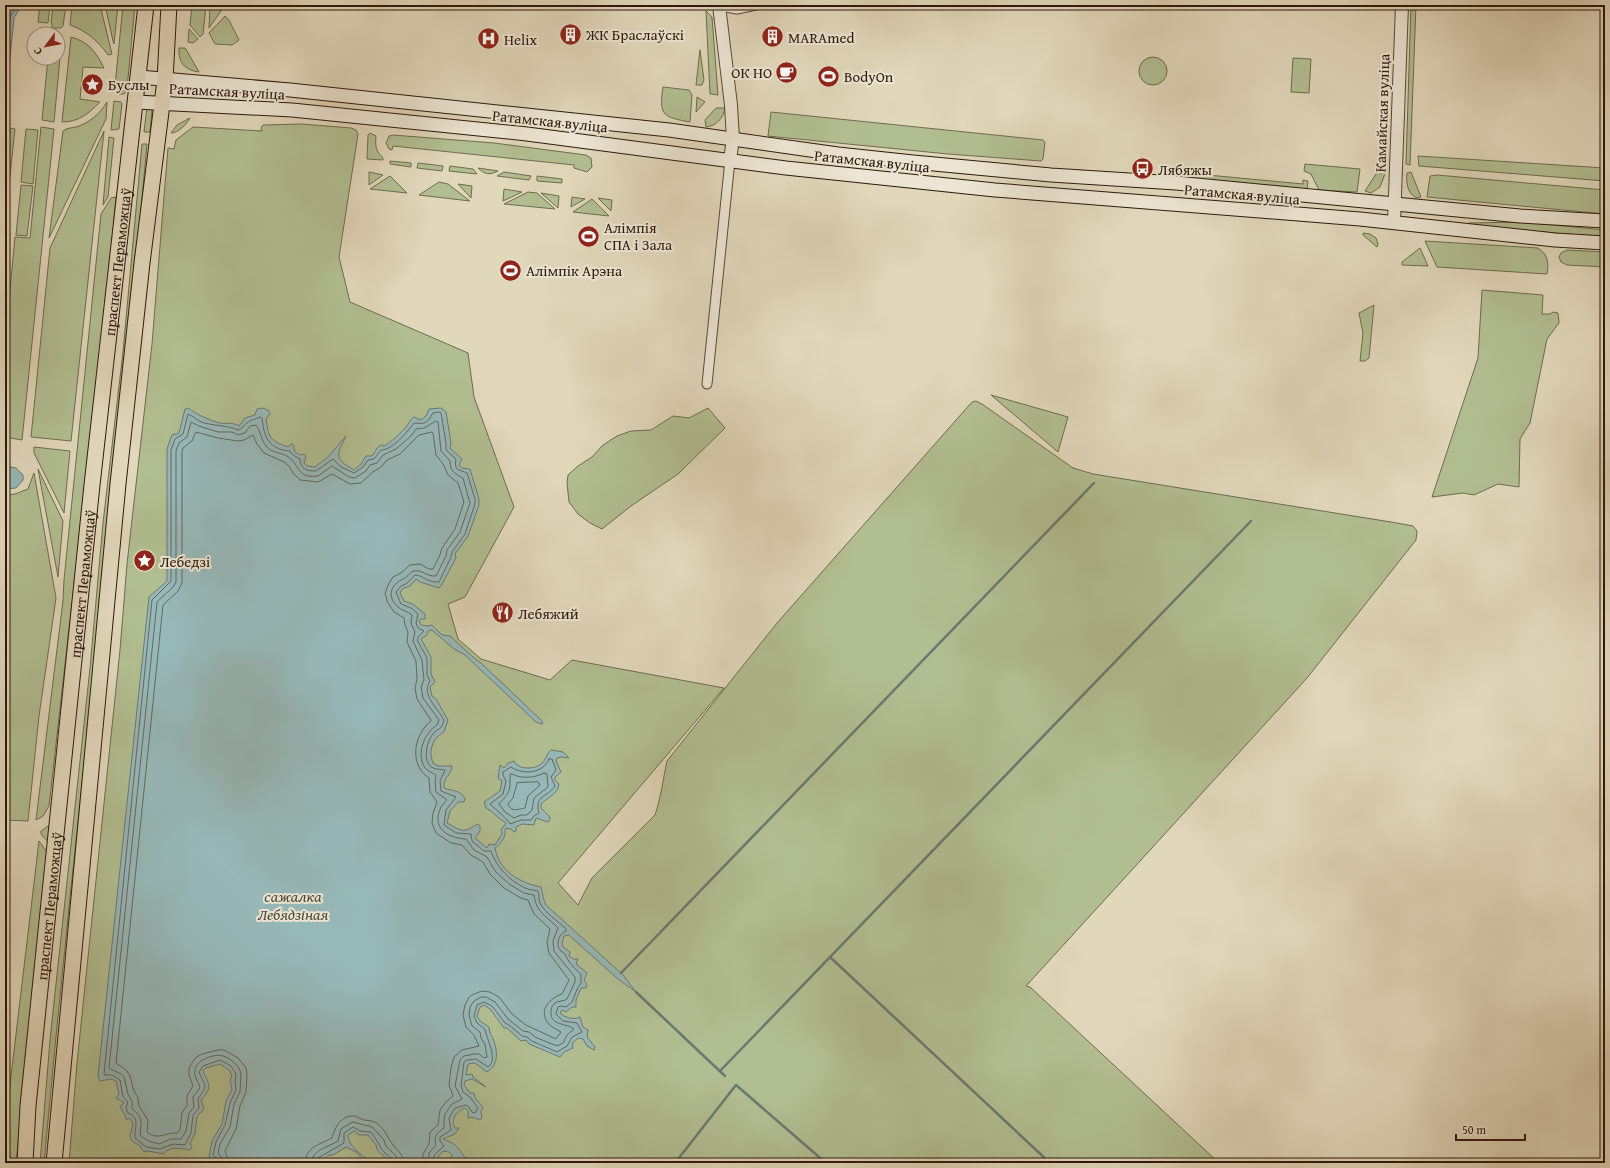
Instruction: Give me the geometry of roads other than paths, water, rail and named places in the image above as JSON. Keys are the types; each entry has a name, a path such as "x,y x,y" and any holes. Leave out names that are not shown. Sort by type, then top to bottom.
{"main road":[{"name":"праспект Пераможцаў","path":"25,1163 28,1106 92,485 146,5"},
{"name":"праспект Пераможцаў","path":"54,1163 119,476 142,263 165,80 169,5"},
{"name":"Ратамская вуліца","path":"139,77 435,104 669,130 838,154 913,162 1051,175 1176,184 1520,216 1605,221"},
{"name":"Ратамская вуліца","path":"136,102 292,110 527,134 730,160 995,190 1394,222 1555,240 1605,243"}],"street":[{"path":"707,384 733,139 731,105 720,6 737,9 756,5"},
{"name":"Камайская вуліца","path":"1394,222 1402,5"}],"water":[{"path":"5,5 19,5 18,11 14,18 5,108"},
{"name":"сажалка Лебядзіная","path":"188,408 211,420 239,426 245,418 255,415 257,409 263,408 269,411 270,414 266,419 271,438 288,447 293,444 295,452 306,456 304,463 307,466 315,467 328,457 346,436 340,448 339,456 347,466 354,470 361,464 366,456 372,456 378,447 381,445 384,446 396,437 414,417 421,420 426,416 429,409 441,408 446,412 451,443 450,448 462,459 459,465 462,468 470,469 479,499 479,505 468,536 455,554 456,558 441,586 439,588 420,582 416,579 412,584 403,588 400,593 404,601 413,604 425,614 425,619 421,619 419,621 421,625 432,625 442,635 450,636 481,663 543,723 536,722 465,655 454,649 432,630 428,631 427,635 421,639 431,657 431,674 435,682 430,687 432,696 436,699 448,720 444,732 434,741 432,745 431,754 433,763 438,766 452,766 445,781 444,788 459,792 465,799 464,802 458,802 450,811 447,823 463,830 469,829 478,824 480,826 480,831 475,838 487,848 489,844 495,845 502,834 501,830 506,823 486,808 484,802 500,791 502,781 498,778 500,765 504,768 508,763 514,761 519,766 531,768 542,763 551,750 563,752 569,758 557,758 556,761 561,772 555,777 555,780 559,784 557,790 541,804 541,808 550,819 548,822 536,818 534,825 522,824 516,827 516,831 514,832 511,829 506,828 504,838 495,848 497,856 512,875 518,879 541,887 546,905 623,975 636,992 618,979 569,935 564,936 562,943 563,947 570,952 569,956 573,959 578,959 576,964 587,973 584,980 587,984 586,988 581,988 576,1000 576,1007 572,1007 566,1012 562,1010 560,1013 570,1018 580,1017 583,1027 588,1030 587,1037 595,1047 594,1050 587,1046 581,1038 575,1040 572,1044 573,1048 564,1052 560,1057 529,1044 526,1040 521,1041 507,1028 504,1028 490,1009 484,1005 480,1007 477,1016 480,1021 489,1027 494,1041 496,1059 491,1069 487,1072 475,1063 468,1064 466,1075 472,1074 473,1077 486,1087 472,1079 465,1081 464,1085 470,1093 474,1093 475,1098 483,1107 481,1111 482,1118 480,1120 472,1117 468,1118 468,1111 465,1108 459,1111 453,1121 455,1128 459,1128 455,1134 443,1139 456,1146 468,1163 464,1163 460,1159 451,1161 450,1159 452,1155 449,1152 443,1151 438,1157 438,1160 441,1163 391,1163 377,1150 376,1145 368,1135 359,1135 354,1131 348,1135 353,1147 372,1163 366,1163 356,1152 346,1147 333,1155 329,1155 319,1163 218,1163 211,1160 209,1156 212,1141 222,1124 226,1101 232,1089 230,1081 232,1075 229,1070 220,1064 206,1068 203,1071 209,1087 207,1093 201,1100 204,1109 197,1116 195,1134 190,1143 192,1147 190,1150 178,1148 166,1151 163,1154 148,1151 144,1152 140,1146 132,1141 130,1136 133,1124 130,1118 127,1120 120,1106 124,1103 116,1098 119,1094 116,1081 111,1079 100,1081 98,1076 149,597 167,581 167,449 172,435 179,433 185,409"},
{"path":"5,466 16,468 23,475 23,480 16,488 5,489"}],"waterway":[{"path":"621,973 1094,483"},
{"path":"720,1071 1251,521"},
{"path":"830,957 1050,1163"},
{"path":"636,992 725,1076"},
{"path":"675,1163 736,1085 826,1163"}],"place":[{"name":"ЖК Браслаўскі","path":"571,34"},
{"name":"MARAmed","path":"773,37"},
{"name":"Helix","path":"489,39"},
{"name":"ОК НО","path":"787,72"},
{"name":"BodyOn","path":"828,76"},
{"name":"Буслы","path":"93,84"},
{"name":"Лябяжы","path":"1142,169"},
{"name":"Алімпія СПА і Зала","path":"589,236"},
{"name":"Алімпік Арэна","path":"510,270"},
{"name":"Лебедзі","path":"145,561"},
{"name":"Лебяжий","path":"502,613"}]}
